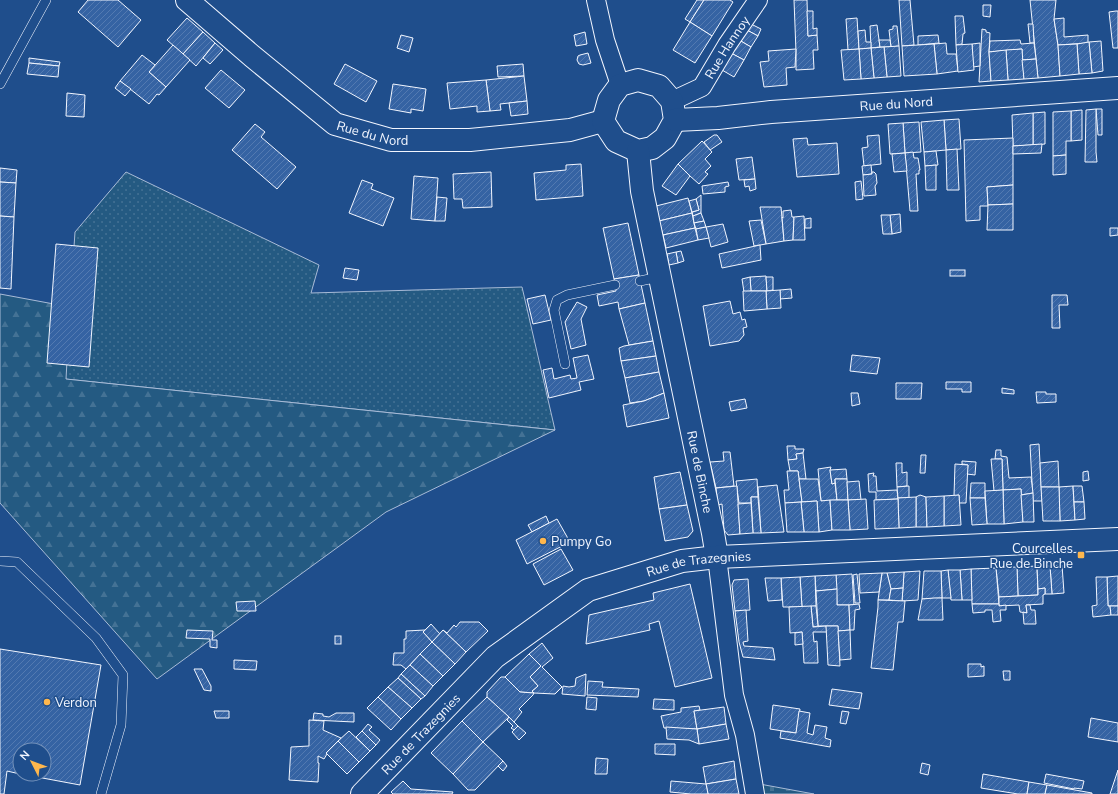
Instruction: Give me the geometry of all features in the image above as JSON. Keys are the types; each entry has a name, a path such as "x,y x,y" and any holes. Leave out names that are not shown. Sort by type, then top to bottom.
{"street":[{"name":"Rue du Nord","path":"187,0 335,124 390,140 470,140 570,130 603,121"},
{"path":"596,0 605,40 620,85"},
{"name":"Rue Hannoy","path":"673,110 702,87 727,45 758,0"},
{"path":"638,80 659,86 673,110 665,138 652,148 638,151 616,141 603,121 609,100 620,85 638,80"},
{"name":"Rue du Nord","path":"673,110 718,118 771,112 1118,88"},
{"name":"Rue de Binche","path":"638,151 650,279 713,533 734,695 745,735 755,794"},
{"name":"Rue de Trazegnies","path":"362,794 495,657 588,590 682,561 717,557 1118,539"}],"lane":[{"path":"0,84 46,0"},
{"path":"565,364 554,310 557,300 567,295 615,285"},
{"path":"0,561 17,562 96,638 123,675 121,725 101,794"}],"green space":[{"path":"126,172 319,265 311,293 522,287 555,430 65,379 75,232"},
{"path":"0,294 70,307 66,379 555,430 386,512 157,679 0,503"},
{"path":"754,783 814,794 755,794"}],"building":[{"path":"88,0 118,0 141,20 118,47 78,12"},
{"path":"697,0 704,0 690,22 685,19"},
{"path":"704,0 730,0 733,2 712,36 690,22"},
{"path":"794,0 807,0 808,36 817,35 818,50 813,50 814,69 796,70"},
{"path":"899,0 910,0 914,45 902,46"},
{"path":"1030,0 1056,0 1054,19 1058,45 1060,76 1038,78"},
{"path":"983,5 991,5 990,17 983,16"},
{"path":"807,11 813,11 813,29 817,28 817,35 808,36"},
{"path":"1118,11 1118,48 1113,48 1109,12"},
{"path":"955,16 963,16 965,33 963,34 962,44 956,45"},
{"path":"187,18 203,32 183,54 167,40"},
{"path":"857,18 859,49 848,50 846,19"},
{"path":"1064,18 1064,37 1088,35 1088,43 1058,45 1054,19"},
{"path":"690,22 712,36 695,63 673,50"},
{"path":"749,23 761,29 758,36 745,29"},
{"path":"1028,24 1033,24 1034,43 1030,43"},
{"path":"877,25 880,47 871,48 870,26"},
{"path":"893,26 897,26 899,46 891,47 889,30 893,29"},
{"path":"745,29 758,36 751,47 739,40"},
{"path":"982,29 990,33 989,52 991,81 979,82"},
{"path":"865,30 866,42 871,42 871,48 859,49 858,31"},
{"path":"203,32 215,43 196,66 183,54"},
{"path":"585,32 587,44 576,46 574,35"},
{"path":"401,35 413,38 409,52 397,48"},
{"path":"938,35 939,43 918,45 918,36"},
{"path":"739,40 751,47 744,60 731,53"},
{"path":"879,40 890,40 891,47 880,47"},
{"path":"1020,40 1021,44 1034,43 1036,59 1022,60 1022,49 989,52 990,41"},
{"path":"1101,41 1103,71 1092,73 1089,42"},
{"path":"1089,42 1092,73 1079,74 1077,44"},
{"path":"215,43 223,50 210,64 203,58"},
{"path":"946,43 947,54 956,54 958,71 937,74 934,44"},
{"path":"980,43 980,66 973,67 972,44"},
{"path":"934,44 937,74 904,76 902,46"},
{"path":"972,44 974,70 958,72 956,45"},
{"path":"1077,44 1079,74 1060,76 1058,45"},
{"path":"173,45 190,60 166,87 149,72"},
{"path":"899,46 901,76 887,77 884,47"},
{"path":"884,47 887,77 874,78 871,48"},
{"path":"871,48 874,78 861,79 859,49"},
{"path":"796,49 795,67 786,68 787,85 764,87 760,62 769,61 768,51"},
{"path":"859,49 861,79 844,80 841,50"},
{"path":"1022,49 1024,79 1008,80 1006,50"},
{"path":"1006,50 1008,80 991,81 989,52"},
{"path":"588,53 591,63 583,65 579,64 577,60 578,56"},
{"path":"731,53 744,60 734,77 722,70"},
{"path":"142,55 155,65 149,72 166,87 159,95 157,94 149,104 120,81"},
{"path":"29,58 60,62 59,66 29,63"},
{"path":"1036,59 1038,78 1024,79 1022,60"},
{"path":"29,63 59,66 58,77 27,74"},
{"path":"345,64 377,81 366,102 334,84"},
{"path":"523,64 524,76 498,77 497,66"},
{"path":"221,70 245,90 229,108 205,88"},
{"path":"524,76 527,101 500,104 501,110 490,111 486,80"},
{"path":"486,80 490,111 477,112 477,106 450,109 447,83"},
{"path":"120,81 131,89 125,96 115,88"},
{"path":"393,84 426,89 423,111 411,109 411,113 389,109"},
{"path":"67,93 85,95 84,117 66,116"},
{"path":"527,101 528,114 511,116 509,103"},
{"path":"1096,109 1102,109 1102,135 1098,135"},
{"path":"1096,109 1097,162 1085,162 1086,110"},
{"path":"1082,110 1082,140 1071,141 1071,111"},
{"path":"1071,111 1071,141 1066,141 1066,155 1053,156 1053,112"},
{"path":"1045,112 1045,144 1033,145 1033,113"},
{"path":"1033,113 1033,145 1013,146 1012,115"},
{"path":"959,119 961,149 946,150 944,120"},
{"path":"944,120 946,150 924,152 921,122"},
{"path":"919,122 921,152 905,153 903,123"},
{"path":"903,123 905,153 890,154 888,124"},
{"path":"255,124 265,132 261,137 296,167 277,189 232,150"},
{"path":"714,135 717,135 722,142 710,150 704,142"},
{"path":"879,135 881,164 864,166 862,148 868,147 867,136"},
{"path":"807,138 808,145 837,143 839,174 797,177 793,139"},
{"path":"1013,138 1013,185 987,187 988,206 980,206 980,220 966,221 964,140"},
{"path":"702,141 712,152 705,159 711,166 705,172 708,174 699,184 678,164"},
{"path":"1042,144 1041,153 1013,154 1013,146"},
{"path":"957,149 959,190 947,190 946,150"},
{"path":"936,151 938,165 925,166 924,152"},
{"path":"913,152 914,158 918,158 920,170 919,174 916,174 918,211 910,211 905,153"},
{"path":"905,153 907,171 894,172 892,154"},
{"path":"1066,155 1066,174 1053,175 1053,156"},
{"path":"752,157 755,179 739,180 736,159"},
{"path":"581,164 583,196 536,200 534,173 566,170 566,165"},
{"path":"678,164 690,176 676,195 662,186"},
{"path":"871,165 872,174 863,175 862,166"},
{"path":"936,165 936,190 926,190 925,166"},
{"path":"0,168 17,170 16,183 0,182"},
{"path":"491,172 492,207 463,208 462,199 454,199 453,174"},
{"path":"872,172 876,174 876,195 864,196 863,175 872,174"},
{"path":"414,176 438,178 435,221 411,219"},
{"path":"755,179 756,189 750,191 749,186 745,187 744,180"},
{"path":"362,180 373,184 371,189 394,198 383,226 349,213"},
{"path":"861,181 863,199 856,200 855,182"},
{"path":"0,182 16,183 14,217 0,216"},
{"path":"728,182 729,186 725,187 725,192 703,194 702,186"},
{"path":"1013,185 1013,204 988,205 987,187"},
{"path":"701,195 701,213 693,216 692,212 699,210 696,199"},
{"path":"437,197 447,198 445,221 435,221"},
{"path":"688,198 692,213 659,221 656,206"},
{"path":"696,199 699,210 692,212 689,201"},
{"path":"1013,204 1013,230 987,230 988,205"},
{"path":"760,207 781,207 784,241 766,244"},
{"path":"791,210 792,217 794,217 793,240 784,241 783,211"},
{"path":"692,213 695,228 663,235 659,221"},
{"path":"701,213 704,221 694,223 693,216"},
{"path":"900,214 901,232 892,234 890,215"},
{"path":"881,215 890,215 892,234 883,234"},
{"path":"0,216 14,217 11,289 0,288"},
{"path":"804,216 805,240 793,240 794,217"},
{"path":"811,218 811,228 805,228 805,219"},
{"path":"761,220 766,244 754,246 749,221"},
{"path":"704,221 706,227 696,229 694,223"},
{"path":"628,223 639,275 614,279 603,228"},
{"path":"723,224 728,242 711,247 706,227"},
{"path":"706,227 709,238 698,240 696,229"},
{"path":"695,228 698,240 666,248 663,235"},
{"path":"1110,228 1118,228 1118,235 1110,236"},
{"path":"56,244 98,248 89,367 47,363"},
{"path":"760,245 761,260 722,268 719,254"},
{"path":"681,251 684,261 678,263 676,252"},
{"path":"676,252 678,263 669,265 667,254"},
{"path":"345,268 359,270 357,280 343,278"},
{"path":"950,270 965,270 965,276 950,276"},
{"path":"639,275 645,303 619,309 618,302 599,306 597,295 616,291 614,279"},
{"path":"766,276 767,291 751,291 750,277"},
{"path":"750,277 751,291 744,292 742,279"},
{"path":"766,277 773,277 773,290 767,291"},
{"path":"791,289 792,298 780,299 780,290"},
{"path":"780,290 781,308 767,309 766,291"},
{"path":"743,291 766,291 767,309 744,311"},
{"path":"545,295 551,320 533,324 527,299"},
{"path":"1052,295 1067,295 1068,305 1059,305 1060,328 1052,328"},
{"path":"730,301 733,314 740,312 742,320 745,319 747,327 743,328 744,335 739,341 710,346 703,306"},
{"path":"577,302 587,307 581,319 586,345 571,349 565,322"},
{"path":"645,303 653,341 629,345 619,309"},
{"path":"653,341 656,356 621,361 619,348"},
{"path":"588,355 594,379 579,382 581,390 549,398 543,370 552,368 554,379 570,375 571,379 577,378 573,358"},
{"path":"852,355 880,358 877,374 850,371"},
{"path":"656,356 659,372 625,378 621,361"},
{"path":"659,372 664,393 644,401 630,403 625,378"},
{"path":"946,382 971,382 971,392 962,392 962,389 946,389"},
{"path":"896,383 922,383 921,399 896,399"},
{"path":"1002,388 1014,390 1014,394 1002,393"},
{"path":"1036,392 1056,394 1056,402 1037,403"},
{"path":"664,393 669,418 627,427 623,405 644,401"},
{"path":"851,393 858,393 860,404 852,406"},
{"path":"745,399 747,408 731,411 729,402"},
{"path":"1039,444 1042,501 1033,501 1030,445"},
{"path":"787,446 795,446 795,449 804,449 803,453 796,454 797,459 788,460"},
{"path":"996,450 1001,450 1001,456 1007,457 1009,478 1031,477 1033,493 1021,495 1021,489 1003,490 1002,459 995,459"},
{"path":"723,452 730,452 734,486 716,488 710,462 724,461"},
{"path":"803,453 806,479 799,479 798,471 790,471 788,460 797,459 796,454"},
{"path":"921,455 926,455 925,473 920,473"},
{"path":"991,459 1002,459 1003,490 994,491"},
{"path":"962,461 976,462 975,475 967,474 968,465 962,464"},
{"path":"1058,461 1059,487 1041,487 1040,463"},
{"path":"896,463 902,463 902,473 907,472 907,486 897,487"},
{"path":"955,464 968,465 966,503 959,503 959,495 954,496"},
{"path":"831,467 832,484 835,483 837,500 821,501 818,469"},
{"path":"846,469 847,479 835,479 835,483 832,484 830,470"},
{"path":"787,471 798,471 802,502 785,503 784,490 789,490"},
{"path":"1088,471 1089,480 1083,481 1083,472"},
{"path":"680,472 687,505 659,509 654,477"},
{"path":"874,473 873,476 876,476 877,491 897,490 898,499 876,500 876,492 869,492 868,474"},
{"path":"757,479 758,497 751,497 751,503 739,503 736,481"},
{"path":"799,479 818,479 821,501 830,500 832,530 819,532 817,501 802,502"},
{"path":"835,479 847,479 848,500 837,500"},
{"path":"859,481 861,500 848,500 847,482"},
{"path":"971,483 985,483 985,498 970,498"},
{"path":"777,485 784,532 761,533 758,487"},
{"path":"737,486 740,534 728,535 724,530 722,504 718,505 716,488"},
{"path":"909,486 909,498 898,498 897,487"},
{"path":"1073,486 1075,520 1060,521 1059,487"},
{"path":"1073,486 1082,486 1084,502 1074,502"},
{"path":"1041,487 1059,487 1060,521 1043,521"},
{"path":"1021,489 1023,522 1004,524 1003,490"},
{"path":"1003,490 1004,524 987,524 985,491"},
{"path":"1033,493 1034,522 1023,522 1021,495"},
{"path":"920,495 926,497 927,527 916,527 916,497"},
{"path":"959,495 961,525 944,526 944,496"},
{"path":"944,496 944,526 927,527 926,497"},
{"path":"751,497 758,497 761,533 753,533"},
{"path":"916,497 916,527 899,528 898,498"},
{"path":"970,498 985,498 987,524 972,525"},
{"path":"866,499 868,529 850,530 848,500"},
{"path":"898,499 899,528 875,529 874,500"},
{"path":"830,500 848,500 850,530 832,530"},
{"path":"817,501 819,532 804,532 801,502"},
{"path":"801,502 804,532 787,532 785,503"},
{"path":"1074,502 1084,502 1085,519 1075,520"},
{"path":"751,503 753,533 740,534 738,504"},
{"path":"687,505 693,531 688,537 665,541 659,509"},
{"path":"546,516 549,523 532,532 528,525"},
{"name":"Pumpy Go","path":"557,519 570,542 527,564 516,540"},
{"path":"561,549 573,570 544,585 533,564"},
{"path":"1062,565 1064,593 1052,594 1050,566"},
{"path":"1037,566 1038,595 1018,596 1017,567"},
{"path":"1037,566 1050,566 1052,594 1045,594 1045,588 1038,589"},
{"path":"1017,567 1018,596 999,597 996,568"},
{"path":"996,568 999,604 972,604 971,569"},
{"path":"971,569 972,600 962,600 960,570"},
{"path":"948,570 960,570 962,600 951,600"},
{"path":"948,570 951,598 942,598 941,571"},
{"path":"920,571 918,600 902,601 904,572"},
{"path":"924,571 941,571 942,598 922,599"},
{"path":"904,572 903,588 891,589 887,573"},
{"path":"882,573 887,573 891,589 889,600 878,600"},
{"path":"882,573 879,592 860,593 859,574"},
{"path":"852,574 854,605 837,605 836,575"},
{"path":"857,574 860,603 855,603 853,575"},
{"path":"836,575 837,589 816,591 815,576"},
{"path":"815,576 816,606 802,607 800,577"},
{"path":"1118,576 1118,606 1108,606 1107,577"},
{"path":"800,577 802,607 783,607 781,578"},
{"path":"1096,577 1107,577 1108,606 1110,606 1111,615 1093,617 1092,606 1097,605"},
{"path":"765,578 781,578 782,600 768,601"},
{"path":"748,579 750,610 735,611 732,585 734,580"},
{"path":"690,584 712,678 675,687 659,621 649,624 650,630 586,644 589,615 654,600 653,593"},
{"path":"903,588 902,601 889,600 891,589"},
{"path":"1045,588 1043,604 1026,605 1027,613 1020,612 1019,605 999,606 999,597 1038,595 1038,589"},
{"path":"837,589 837,605 849,605 850,630 838,631 838,626 818,626 816,591"},
{"path":"942,598 943,620 918,620 922,599"},
{"path":"878,600 905,601 903,622 898,622 893,670 871,668"},
{"path":"255,601 256,611 237,611 236,602"},
{"path":"859,604 860,609 855,610 854,630 850,630 849,605"},
{"path":"972,604 999,604 999,606 1006,605 1006,610 1000,610 1001,621 993,622 992,610 973,613"},
{"path":"1026,605 1030,605 1031,610 1035,610 1036,624 1024,624 1023,612 1027,613"},
{"path":"811,606 816,606 818,626 813,627"},
{"path":"811,606 813,627 826,626 827,632 813,632 814,642 817,641 818,663 804,663 802,632 790,633 789,607"},
{"path":"1110,606 1118,606 1118,615 1111,615"},
{"path":"746,610 748,641 743,642 744,646 773,648 775,660 743,657 739,642 735,611"},
{"path":"460,622 479,622 488,631 466,652 443,630 447,633 454,625 456,627"},
{"path":"431,624 440,634 432,642 423,632"},
{"path":"826,626 838,626 840,666 828,665"},
{"path":"187,630 213,631 212,640 217,640 217,648 210,647 210,639 186,638"},
{"path":"425,630 423,632 432,642 406,669 401,665 393,665 394,653 404,653 404,639 406,639 406,631"},
{"path":"443,630 466,652 455,664 432,642"},
{"path":"850,630 851,659 840,660 838,631"},
{"path":"802,632 803,644 795,645 795,633"},
{"path":"335,636 341,636 341,644 335,644"},
{"path":"432,642 455,664 443,676 420,654"},
{"path":"542,643 553,658 542,667 562,687 555,694 534,693 532,691 538,686 530,677 541,666 529,654"},
{"name":"Verdon","path":"0,649 101,665 80,785 52,780 52,742 12,742 12,772 7,771 4,794 0,794"},
{"path":"420,654 443,676 433,686 410,665"},
{"path":"529,654 541,666 530,677 538,686 532,691 534,693 520,692 505,677"},
{"path":"234,660 257,661 256,670 234,669"},
{"path":"968,664 981,664 981,667 984,666 984,676 968,677"},
{"path":"410,665 433,686 425,696 401,674"},
{"path":"194,669 202,669 211,686 211,691 204,690"},
{"path":"1003,671 1010,671 1010,680 1004,680"},
{"path":"401,674 425,696 421,699 398,678"},
{"path":"586,674 585,696 562,694 563,686 575,686 576,678"},
{"path":"501,677 505,677 520,692 534,693 519,709 522,712 514,722 487,697 487,692"},
{"path":"398,678 421,699 412,708 388,687"},
{"path":"588,681 603,682 602,687 639,689 638,697 587,695"},
{"path":"388,687 412,708 401,719 378,697"},
{"path":"832,689 862,693 859,709 829,705"},
{"path":"378,697 401,719 391,730 367,708"},
{"path":"487,697 509,717 483,742 462,721"},
{"path":"587,697 597,698 596,710 586,709"},
{"path":"654,699 674,700 674,710 653,709"},
{"path":"773,705 800,709 796,733 770,729"},
{"path":"699,706 700,710 694,711 697,729 664,728 661,716 681,712 681,708"},
{"path":"724,707 726,724 697,729 694,711"},
{"path":"214,711 229,711 229,718 216,718"},
{"path":"799,711 810,713 807,733 813,735 815,725 827,727 825,738 831,740 830,747 780,738 781,731 796,733"},
{"path":"842,711 849,712 846,724 840,723"},
{"path":"314,713 323,714 323,716 329,717 336,713 354,713 354,722 313,720"},
{"path":"509,717 518,726 514,730 511,728 513,726 507,720"},
{"path":"1091,718 1118,723 1118,742 1088,737"},
{"path":"309,720 324,721 323,730 341,738 326,753 327,754 324,759 318,756 318,782 289,780 291,747 309,746"},
{"path":"462,721 484,743 453,774 431,753"},
{"path":"368,724 372,727 369,730 380,740 376,745 362,731"},
{"path":"726,724 729,739 699,744 697,729"},
{"path":"518,726 526,733 519,740 512,732"},
{"path":"666,727 697,729 699,744 689,740 667,739"},
{"path":"349,731 370,751 359,762 338,741"},
{"path":"362,731 376,745 370,751 356,737"},
{"path":"338,741 359,762 347,774 326,753"},
{"path":"483,742 503,761 475,790 468,790 453,774"},
{"path":"655,744 675,744 675,755 655,754"},
{"path":"596,758 608,759 607,774 595,774"},
{"path":"503,761 507,766 503,771 498,766"},
{"path":"734,761 736,779 706,784 703,767"},
{"path":"922,763 930,765 928,775 920,773"},
{"path":"1118,770 1118,794 1110,794"},
{"path":"983,774 1029,782 1027,794 981,788"},
{"path":"1046,774 1084,781 1082,789 1074,789 1044,783"},
{"path":"736,779 739,794 708,794 706,784"},
{"path":"403,781 411,789 453,792 452,794 393,794 391,792"},
{"path":"671,781 706,784 708,794 670,792"},
{"path":"1029,782 1047,785 1045,794 1027,794"},
{"path":"1047,785 1092,793 1092,794 1045,794"}],"place":[{"name":"Pumpy Go","path":"543,541"},
{"name":"Courcelles Rue de Binche","path":"1081,555"},
{"name":"Verdon","path":"47,702"}]}
